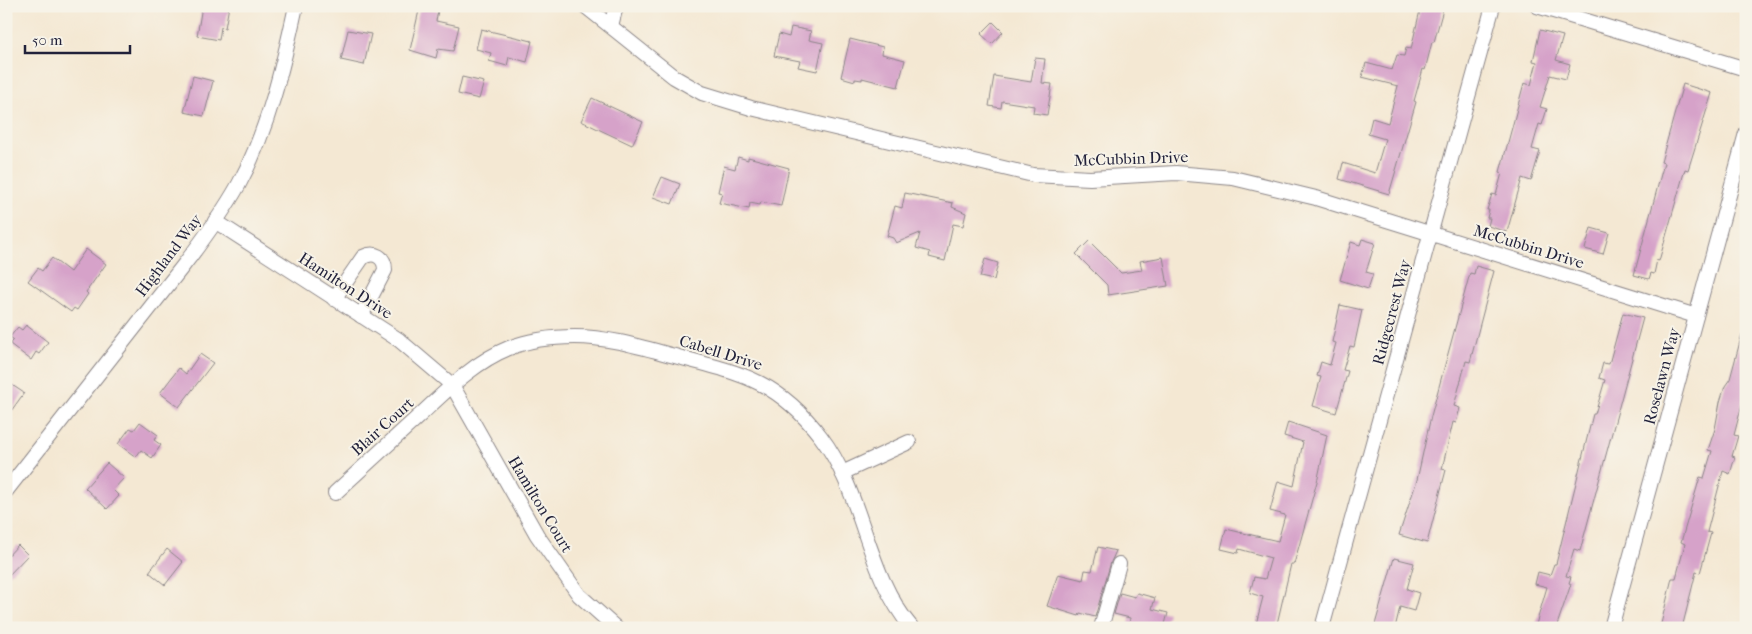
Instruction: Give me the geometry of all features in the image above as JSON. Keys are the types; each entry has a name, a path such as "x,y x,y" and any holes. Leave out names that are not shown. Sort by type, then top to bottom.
{"street":[{"name":"Highland Way","path":"6,492 183,266 239,183 260,133 275,89 296,6"},
{"name":"McCubbin Drive","path":"585,6 682,82 702,93 751,108 1033,175 1090,178 1176,173 1233,178 1298,193 1696,316"},
{"path":"611,26 616,6"},
{"name":"Ridgecrest Way","path":"1322,628 1493,6"},
{"path":"1537,6 1746,69"},
{"name":"Roselawn Way","path":"1611,628 1746,133"},
{"name":"Hamilton Drive","path":"215,221 399,340 452,385"},
{"path":"334,299 363,257 368,254 378,255 384,261 385,270 360,316"},
{"name":"Cabell Drive","path":"452,385 484,360 510,347 537,340 574,337 620,342 742,375 770,386 796,408 822,438 842,473 887,593 912,628"},
{"name":"Blair Court","path":"335,493 452,385"},
{"name":"Hamilton Court","path":"452,385 537,535 579,595 616,628"},
{"path":"842,473 909,442"},
{"path":"1101,628 1119,564"}],"building":[{"path":"202,6 229,6 225,28 221,27 219,40 197,36"},
{"path":"420,6 438,10 436,21 459,26 453,51 438,49 436,58 410,50"},
{"path":"1421,6 1444,6 1425,70 1423,69 1414,101 1416,102 1389,194 1339,179 1343,163 1375,173 1385,139 1368,134 1372,118 1388,123 1398,86 1362,77 1366,63 1392,70 1397,55 1404,56 1406,48 1411,49"},
{"path":"993,22 1003,32 992,44 981,34"},
{"path":"791,27 811,31 809,40 823,43 817,71 798,67 800,61 774,56 779,34 789,37"},
{"path":"481,29 532,41 527,62 509,57 507,66 489,61 491,53 476,49"},
{"path":"348,30 371,34 364,65 341,60"},
{"path":"1540,30 1563,36 1556,60 1570,64 1566,79 1550,75 1540,107 1547,109 1542,125 1539,124 1532,149 1540,151 1531,181 1522,178 1507,232 1488,226 1490,218 1487,218 1489,210 1487,210 1492,194 1496,195 1502,173 1500,172 1524,83 1531,85 1537,62 1533,61"},
{"path":"850,39 883,47 882,54 905,60 898,87 862,78 862,80 855,79 855,81 841,77"},
{"path":"1035,58 1045,59 1042,83 1052,84 1047,115 1033,113 1034,106 1002,101 1001,108 989,106 994,76 1031,82"},
{"path":"193,76 213,81 204,116 184,112"},
{"path":"462,77 484,82 479,99 458,94"},
{"path":"1683,84 1712,93 1688,170 1685,169 1659,261 1657,260 1654,274 1651,273 1649,279 1634,275 1664,163 1661,162"},
{"path":"592,98 643,122 632,145 581,121"},
{"path":"738,157 748,160 748,157 789,168 781,206 761,202 760,205 750,203 749,209 719,203 722,193 718,192 724,166 735,169"},
{"path":"662,177 680,184 672,204 653,197"},
{"path":"905,193 953,203 952,207 966,213 963,226 953,224 945,261 929,257 930,252 916,248 920,233 896,243 893,238 887,236 895,206 902,208"},
{"path":"1591,228 1609,233 1603,254 1585,249"},
{"path":"1362,239 1375,243 1366,272 1373,274 1368,289 1340,280 1351,242 1360,245"},
{"path":"1089,241 1121,273 1142,270 1140,261 1163,257 1168,286 1108,295 1107,285 1076,254"},
{"path":"86,249 106,264 86,292 88,294 77,310 74,308 71,312 28,281 38,268 42,271 52,258 70,272"},
{"path":"985,259 998,263 994,280 980,277"},
{"path":"1476,266 1494,271 1470,362 1466,361 1454,406 1460,408 1456,423 1453,422 1442,469 1446,470 1427,543 1399,535 1417,480 1431,416 1470,273 1474,274"},
{"path":"1340,305 1362,310 1354,347 1350,346 1343,370 1348,371 1336,413 1313,406 1321,377 1317,376 1321,362 1330,365 1336,343 1332,342"},
{"path":"1623,313 1643,318 1580,551 1574,549 1566,576 1571,577 1569,583 1571,584 1556,628 1535,628 1547,587 1535,584 1538,572 1550,575 1554,564 1556,564 1593,414 1595,414 1605,380 1599,378 1603,363 1609,364"},
{"path":"26,325 48,342 39,354 36,352 31,360 10,344 14,340 10,337 18,327 22,330"},
{"path":"1742,334 1746,334 1746,389 1734,435 1738,436 1732,456 1735,457 1730,474 1723,471 1707,532 1711,533 1700,573 1696,572 1682,628 1660,628 1672,578 1676,578 1685,544 1681,542 1700,477 1704,478 1712,451 1708,450 1715,429 1720,402 1725,386 1730,379"},
{"path":"200,354 213,363 179,407 160,393 179,368 186,374"},
{"path":"6,381 24,393 6,418"},
{"path":"140,422 158,435 154,440 161,445 152,458 141,450 136,457 118,444 130,428 134,430"},
{"path":"1288,422 1327,435 1318,478 1294,564 1291,564 1276,628 1255,628 1263,597 1250,593 1254,577 1265,579 1271,558 1239,549 1238,553 1221,549 1226,529 1278,541 1285,515 1270,511 1278,481 1294,486 1303,442 1284,436"},
{"path":"107,463 124,478 113,490 119,496 107,509 85,488"},
{"path":"18,545 28,555 6,578 6,558"},
{"path":"1098,547 1116,551 1095,617 1080,613 1079,616 1047,606 1058,574 1083,580 1085,570 1092,571"},
{"path":"167,549 183,562 165,585 149,572"},
{"path":"1394,558 1414,563 1407,589 1419,593 1414,611 1400,607 1395,628 1374,628"},
{"path":"1120,593 1135,597 1137,593 1155,598 1152,609 1168,613 1164,628 1141,628 1129,625 1130,618 1114,614"}]}
